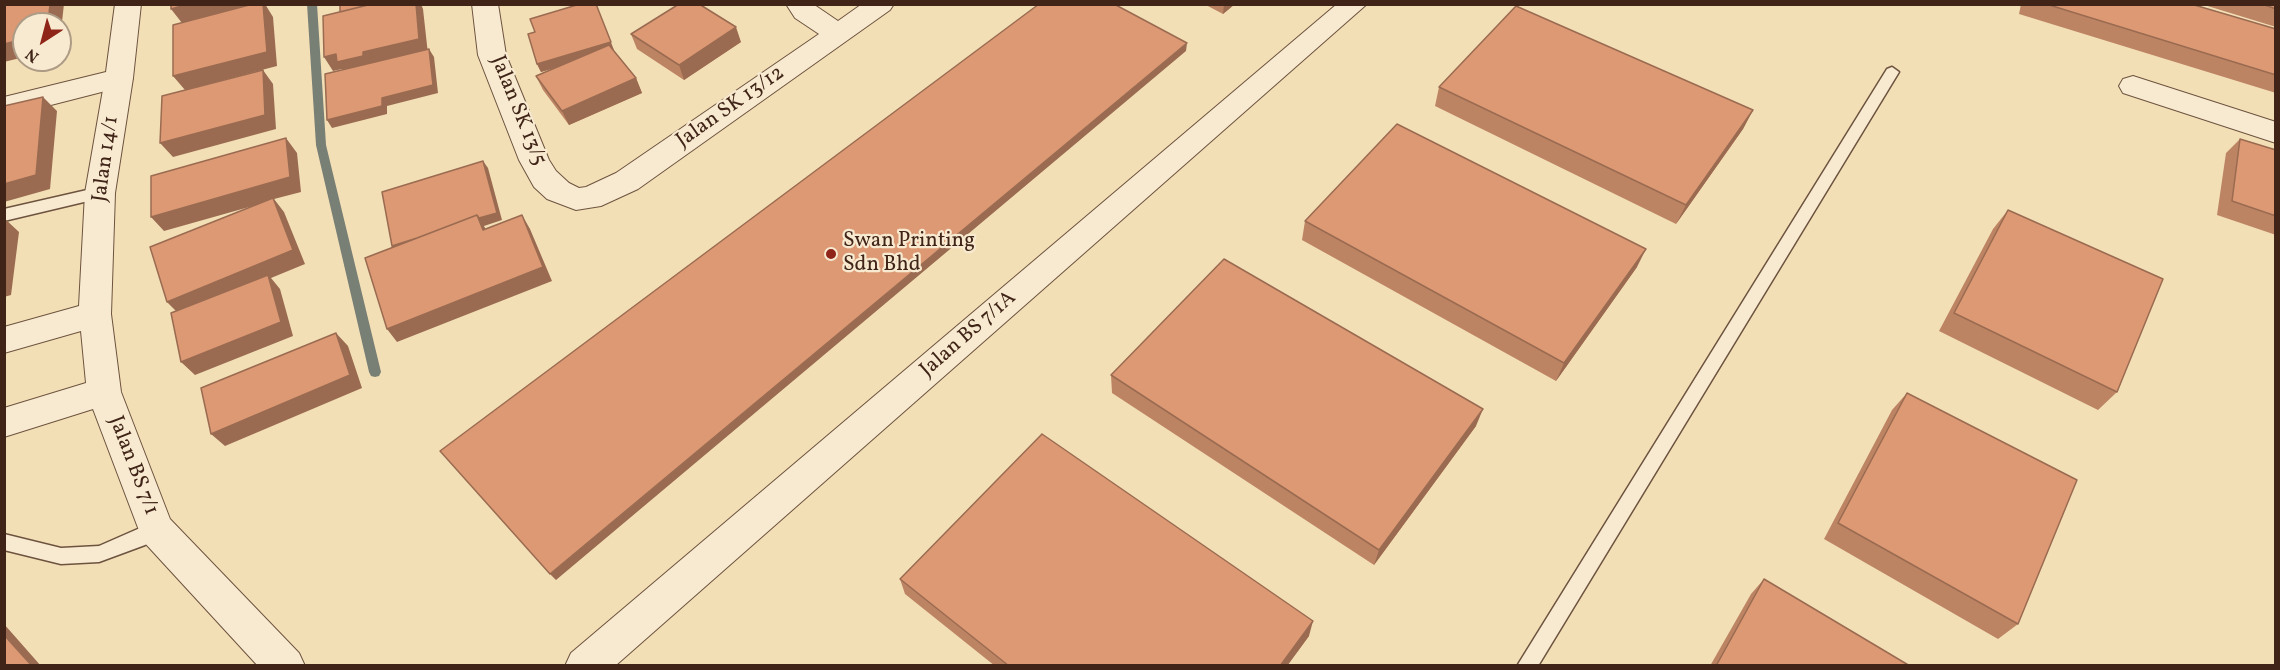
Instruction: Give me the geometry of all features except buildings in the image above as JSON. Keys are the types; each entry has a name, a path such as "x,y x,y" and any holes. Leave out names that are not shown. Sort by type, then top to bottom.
{"street":[{"name":"Jalan 14/1","path":"104,392 95,314 100,194 119,78 128,4"},
{"name":"Jalan SK 13/5","path":"485,4 492,55 534,160 544,179 558,191 576,199"},
{"path":"799,4 804,12 838,34"},
{"name":"Jalan SK 13/12","path":"576,199 590,198 627,181 881,4"},
{"name":"Jalan BS 7/1A","path":"585,666 1206,129 1354,4"},
{"path":"4,107 119,78"},
{"path":"2133,86 2276,133"},
{"path":"4,340 95,314"},
{"name":"Jalan BS 7/1","path":"4,423 104,392 156,529 285,666"}],"lane":[{"path":"1527,666 1892,72"},
{"path":"4,215 100,194"},
{"path":"4,542 61,556 99,554 138,539 156,529"}],"waterway":[{"path":"312,4 321,145 375,372"}],"place":[{"name":"Swan Printing Sdn Bhd","path":"831,254"}]}
